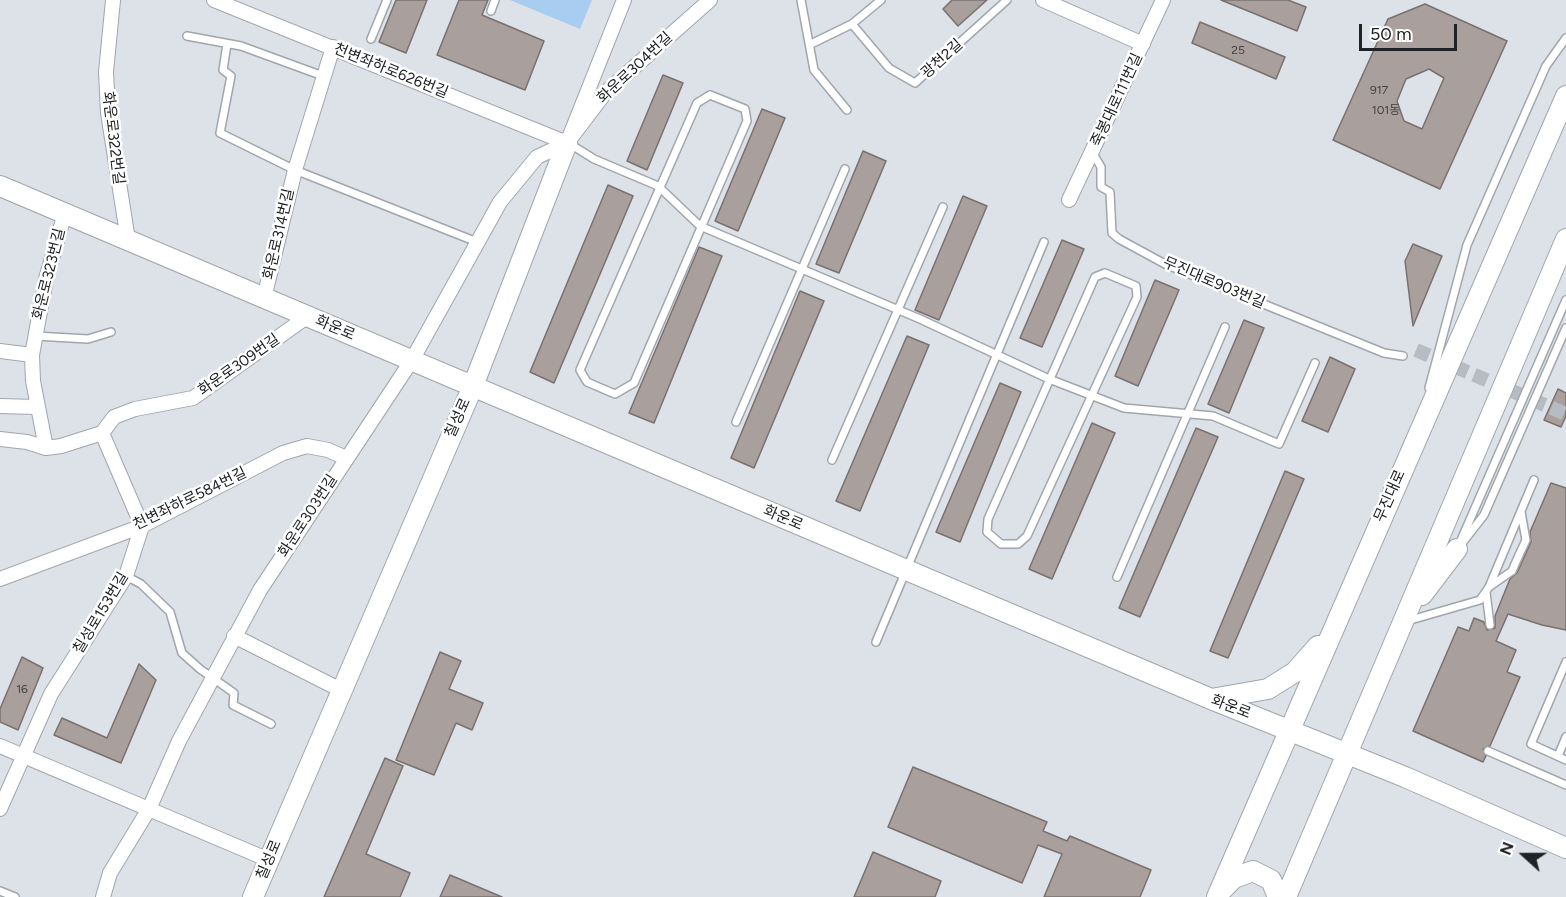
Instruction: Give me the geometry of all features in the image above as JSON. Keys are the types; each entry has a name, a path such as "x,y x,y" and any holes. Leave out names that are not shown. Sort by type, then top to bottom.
{"street":[{"name":"화운로322번길","path":"112,0 107,61 108,113 128,240"},
{"name":"천변좌하로626번길","path":"214,0 567,143"},
{"name":"화운로304번길","path":"567,143 624,0"},
{"name":"화운로304번길","path":"412,360 500,202 537,157 567,143 605,93 710,0"},
{"path":"1044,0 1143,44"},
{"name":"죽봉대로111번길","path":"1069,200 1163,0"},
{"name":"화운로314번길","path":"264,298 294,170 333,47"},
{"name":"무진대로","path":"1217,897 1566,96"},
{"name":"칠성로","path":"253,897 340,690 473,386 567,143"},
{"name":"화운로","path":"0,186 1211,699 1348,753 1566,849"},
{"name":"화운로323번길","path":"46,448 37,407 32,355 46,279 65,213"},
{"path":"1286,897 1566,239"},
{"name":"화운로309번길","path":"0,439 27,442 46,448 102,433 114,417 135,409 193,398 308,316"},
{"path":"0,351 32,355"},
{"name":"화운로303번길","path":"103,897 110,873 149,809 234,636 285,549 412,360"},
{"path":"0,405 37,407"},
{"path":"102,433 142,526"},
{"name":"천변좌하로584번길","path":"0,579 142,526 284,453 307,446 328,450 346,458"},
{"name":"칠성로153번길","path":"2,801 51,694 126,576 142,526"},
{"path":"1403,621 1457,549"},
{"path":"1211,699 1268,690 1295,672 1332,630"},
{"path":"234,636 340,690"},
{"path":"0,746 269,860"},
{"path":"1217,897 1234,879 1253,871 1262,873 1271,880 1278,897"}],"lane":[{"path":"371,39 387,0"},
{"path":"491,11 495,0"},
{"path":"801,0 814,70 847,110"},
{"path":"811,45 852,24 881,0"},
{"name":"광천2길","path":"852,24 888,68 915,83 1007,0"},
{"path":"187,36 275,57 323,76"},
{"path":"1417,436 1467,245 1546,66 1566,38"},
{"name":"화운로314번길","path":"227,44 223,70 231,76 219,133 294,170"},
{"path":"710,95 744,109 747,121 700,226 633,383 615,394 587,382 580,370 658,186 697,103 710,95"},
{"path":"567,143 594,159 658,186 700,226 897,310 1049,379 1124,408 1213,416 1279,444 1315,363"},
{"name":"무진대로903번길","path":"1092,152 1101,167 1101,187 1110,192 1112,233 1119,239 1165,264 1384,353 1403,356"},
{"path":"736,422 845,169"},
{"path":"294,170 478,242"},
{"path":"832,460 943,207"},
{"path":"876,642 1044,242"},
{"path":"1106,273 1136,286 1137,297 1091,396 1027,536 1018,544 1001,544 987,532 988,519 1095,277 1106,273"},
{"path":"1457,549 1566,300"},
{"path":"1117,577 1226,327"},
{"path":"1457,549 1484,515 1566,328"},
{"name":"화운로323번길","path":"35,336 88,339 111,332"},
{"path":"1403,621 1480,600 1487,589 1534,480"},
{"path":"1487,589 1512,571 1526,540 1521,510"},
{"path":"126,576 141,584 170,612 182,653 234,693 233,705 272,724"},
{"path":"1487,589 1490,625"},
{"path":"1566,662 1531,744 1566,760"},
{"path":"1558,756 1566,738"},
{"path":"1488,751 1566,785"},
{"path":"0,891 15,897"}],"shaded area":[{"path":"510,0 592,0 580,29"}],"building":[{"path":"396,0 427,0 406,53 379,42"},
{"path":"459,0 488,0 482,15 544,41 525,90 437,55"},
{"path":"952,0 987,0 958,26 943,9"},
{"path":"1221,0 1288,0 1306,7 1297,31"},
{"path":"1425,4 1507,41 1440,189 1333,140 1388,19","holes":["1429,69 1444,78 1422,129 1404,121 1397,101 1406,79"]},
{"path":"1200,22 1285,57 1276,79 1192,43"},
{"path":"663,75 683,83 647,170 627,161"},
{"path":"762,109 785,118 738,231 715,221"},
{"path":"863,151 886,161 839,273 816,264"},
{"path":"608,185 633,196 554,383 530,372"},
{"path":"963,196 987,206 939,320 915,310"},
{"path":"1062,240 1084,249 1042,347 1020,338"},
{"path":"1413,244 1442,256 1413,326 1405,261"},
{"path":"699,247 722,256 654,423 629,413"},
{"path":"1155,280 1179,290 1138,386 1115,376"},
{"path":"800,291 824,301 754,468 731,458"},
{"path":"1244,320 1264,328 1229,413 1208,404"},
{"path":"907,336 929,345 860,511 836,501"},
{"path":"1330,357 1355,369 1328,432 1302,421"},
{"path":"1000,383 1021,392 960,542 936,532"},
{"path":"1558,389 1566,393 1566,416 1561,427 1544,420"},
{"path":"1092,423 1115,433 1052,579 1029,569"},
{"path":"1196,428 1218,437 1140,617 1119,608"},
{"path":"1285,471 1304,479 1228,658 1210,651"},
{"path":"1551,483 1566,488 1566,630 1508,614 1496,641 1516,650 1507,672 1520,677 1490,746 1483,749 1486,756 1483,762 1413,731 1458,627 1469,631 1474,618 1484,622 1487,630 1495,628 1495,616 1510,579 1517,573 1531,542 1530,532"},
{"path":"440,652 461,661 449,689 483,703 472,730 456,723 434,775 396,760"},
{"path":"22,657 43,668 18,730 0,722 0,709"},
{"path":"139,664 156,680 121,763 54,735 62,718 107,738"},
{"path":"385,758 403,766 366,854 410,873 400,897 324,897"},
{"path":"913,767 1047,822 1043,831 1067,841 1070,836 1151,870 1140,897 1044,897 1062,854 1038,845 1022,883 888,827"},
{"path":"873,852 941,881 935,897 854,897"},
{"path":"450,875 502,897 440,897"}],"tunnel":[{"path":"1416,350 1566,414"}]}
